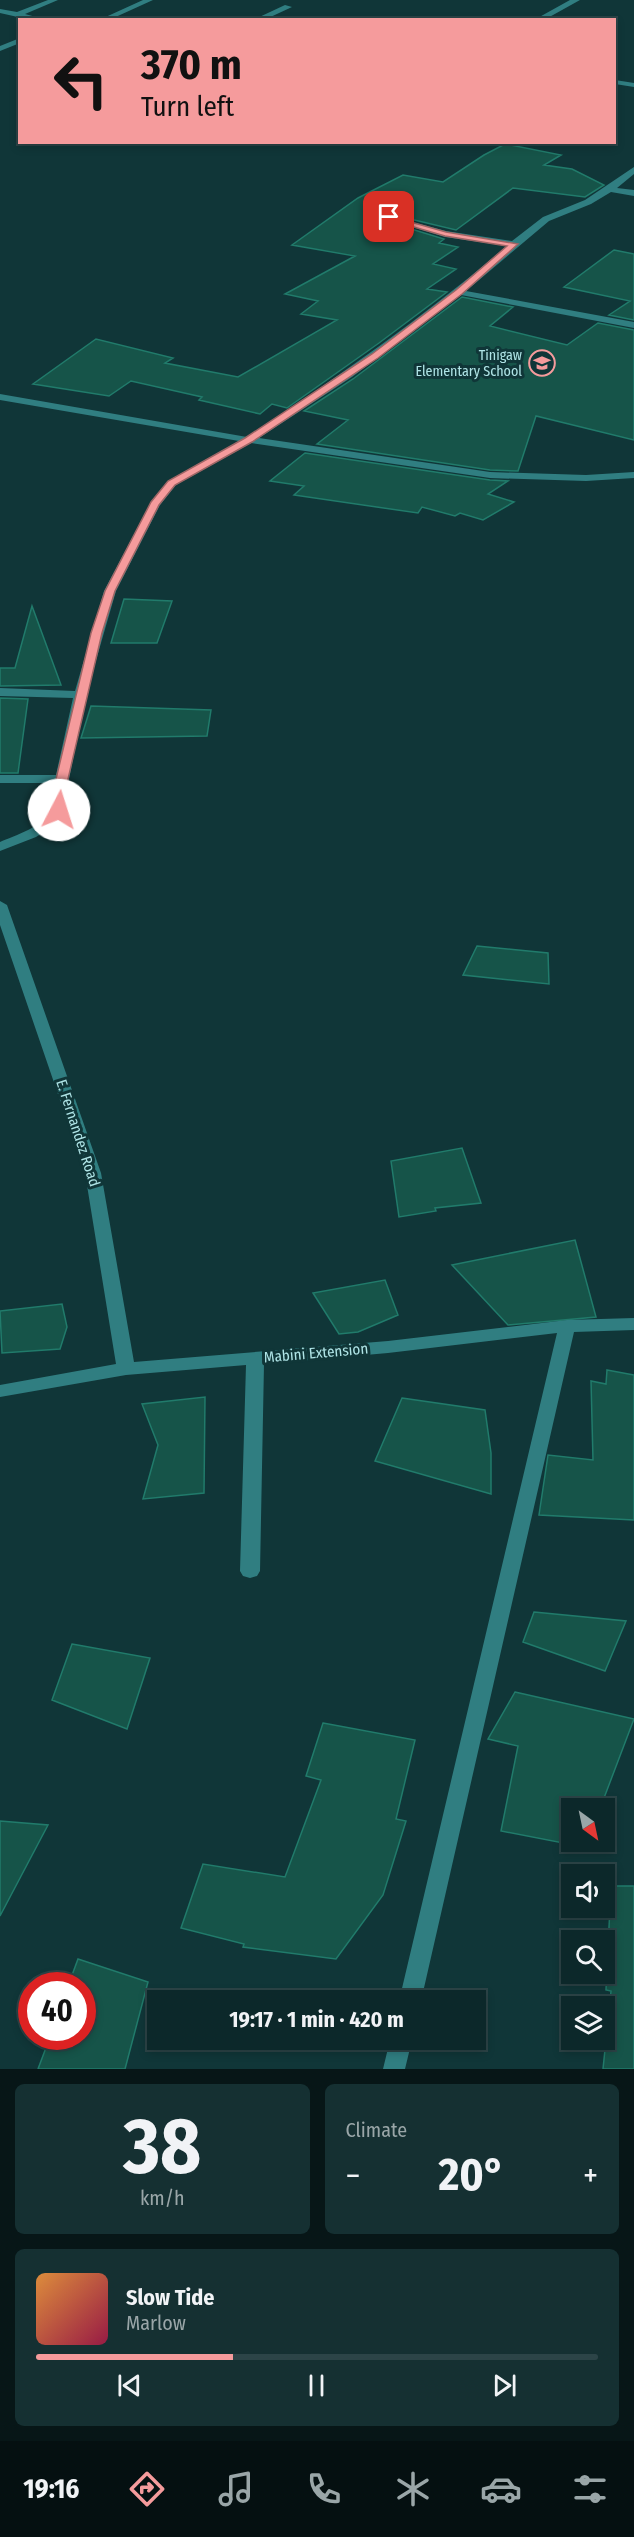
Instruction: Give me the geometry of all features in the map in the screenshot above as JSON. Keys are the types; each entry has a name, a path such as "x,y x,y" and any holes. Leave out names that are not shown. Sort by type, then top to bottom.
{"street":[{"path":"19,14 54,0"},
{"path":"107,18 149,0"},
{"path":"541,18 576,0"},
{"path":"261,18 288,7"},
{"path":"0,10 36,18"},
{"path":"0,49 18,41"},
{"path":"616,82 634,85"},
{"path":"0,847 31,834 53,820 59,810 62,779 80,695 110,591 155,504 172,483 249,440 348,375 459,292 546,219 588,202 610,189 634,170"},
{"path":"610,189 634,193"},
{"path":"389,217 445,234 514,244"},
{"path":"459,292 634,325"},
{"path":"0,397 249,440 490,475 586,478 634,474"},
{"path":"0,692 80,695"},
{"path":"0,780 62,779"},
{"name":"E. Fernandez Road","path":"1,908 93,1173 126,1369"},
{"name":"Mabini Extension","path":"4,1395 126,1369 388,1347 567,1326 634,1324"},
{"path":"413,1990 567,1326"},
{"path":"250,1571 255,1358"},
{"path":"394,2069 399,2050"}],"building":[{"path":"505,144 561,155 544,165 572,169 604,185 585,197 513,188 456,230 385,213 385,221 444,239 439,243 458,247 433,264 456,269 427,289 447,292 287,408 272,404 260,414 199,400 202,397 131,381 109,396 33,384 96,339 173,358 165,363 238,377 337,320 301,314 318,301 285,294 355,256 292,245 358,198 403,175 443,182"},
{"path":"614,250 634,254 634,320 609,315 630,301 564,287"},
{"path":"462,297 513,307 490,326 567,345 598,323 634,330 634,440 536,416 518,471 490,470 317,444 348,420 304,411 353,379"},
{"path":"305,453 508,481 488,494 514,502 483,520 460,513 455,516 422,507 418,513 294,495 304,486 270,481"},
{"path":"124,599 172,601 157,643 111,643"},
{"path":"32,606 61,685 0,686 0,668 15,668"},
{"path":"0,698 28,699 18,773 0,773"},
{"path":"91,706 211,710 207,736 81,738"},
{"path":"477,946 548,953 549,984 463,975"},
{"path":"462,1148 481,1203 435,1208 436,1211 399,1217 391,1161"},
{"path":"575,1240 596,1317 508,1325 452,1265"},
{"path":"385,1280 398,1315 358,1332 339,1334 313,1293"},
{"path":"62,1304 67,1327 60,1349 2,1353 0,1311"},
{"path":"607,1370 634,1375 634,1520 539,1515 548,1455 593,1460 591,1381 606,1384"},
{"path":"205,1397 204,1493 143,1499 158,1445 142,1404"},
{"path":"402,1398 485,1410 491,1453 491,1494 375,1461"},
{"path":"534,1612 626,1621 605,1671 523,1642"},
{"path":"72,1644 150,1658 127,1729 52,1700"},
{"path":"515,1692 634,1719 604,1798 561,1798 561,1843 501,1831 518,1746 488,1739"},
{"path":"323,1723 415,1740 396,1819 406,1821 383,1895 336,1959 243,1947 244,1944 181,1928 203,1864 285,1877 321,1780 306,1776"},
{"path":"0,1821 48,1825 0,1916"},
{"path":"615,1886 634,1886 634,2069 603,2069 605,2050 615,2050 615,1996 610,1996 611,1991 606,1990 606,1984 615,1984 615,1930 609,1930 609,1918 615,1918"},
{"path":"78,1959 148,1982 125,2069 38,2069 45,2050 96,2050 96,1972 73,1972"}],"place":[{"name":"Tinigaw Elementary School","path":"542,363"}],"route":[{"path":"59,810 62,779 80,695 110,591 155,504 172,483 249,440 348,375 421,323 489,268 503,252 514,244 445,234 389,217"}]}
